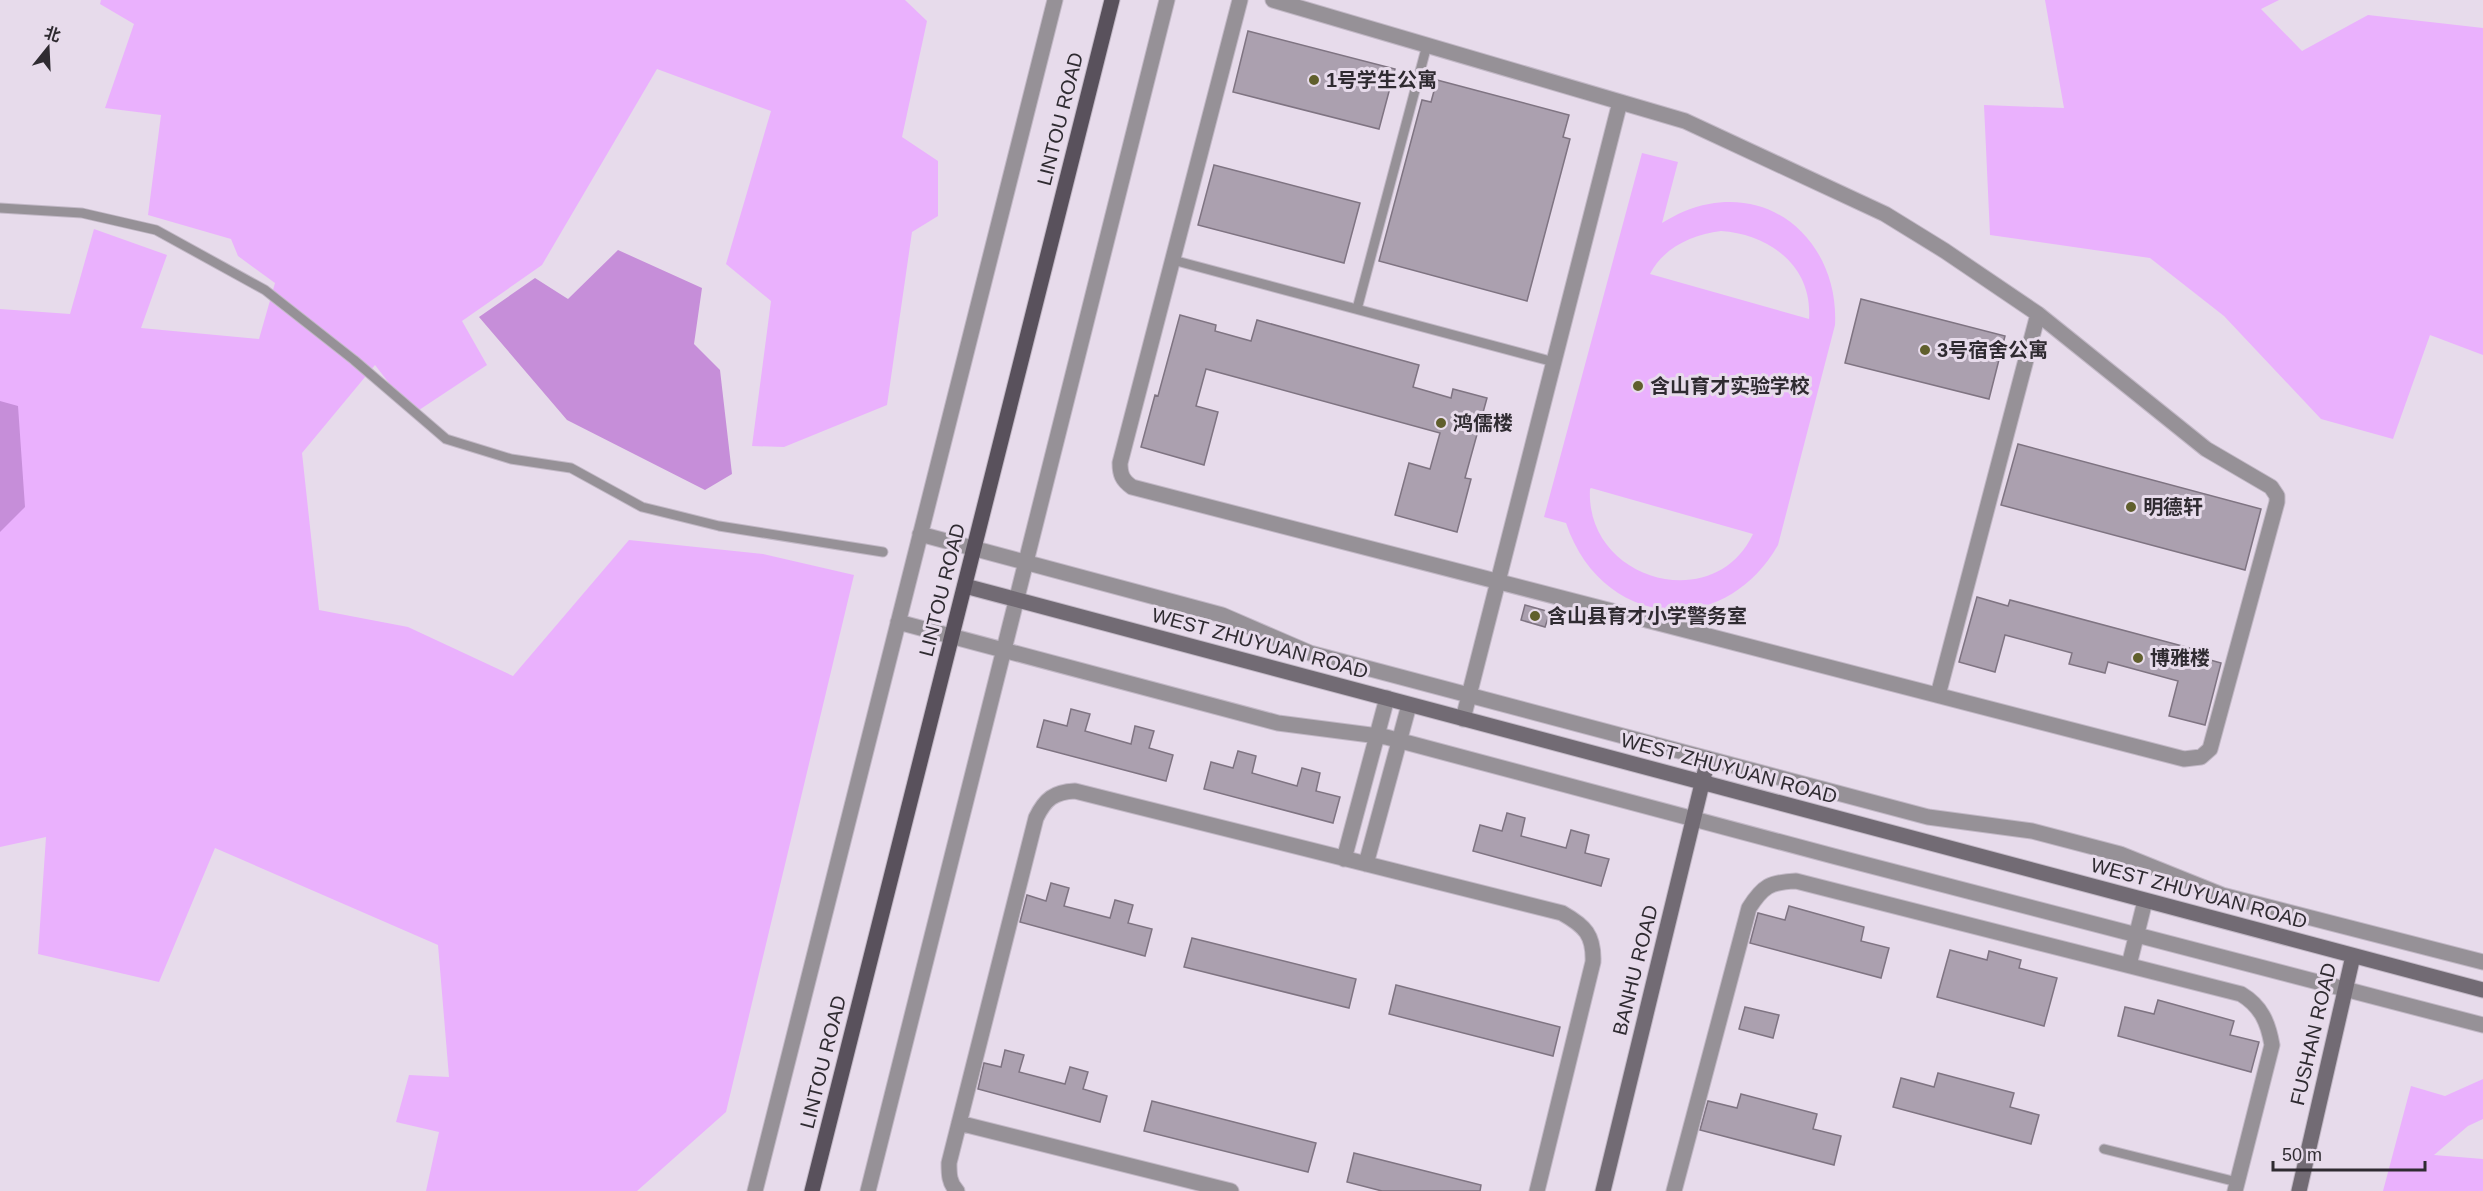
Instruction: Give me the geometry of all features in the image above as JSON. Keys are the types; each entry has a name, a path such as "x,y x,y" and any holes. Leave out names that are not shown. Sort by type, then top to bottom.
{"main road":[{"name":"LINTOU ROAD","path":"812,1191 1112,0"},
{"name":"WEST ZHUYUAN ROAD","path":"964,586 2483,990"},
{"name":"BANHU ROAD","path":"1603,1191 1708,759"},
{"name":"FUSHAN ROAD","path":"2298,1191 2353,956"}],"street":[{"path":"755,1191 1055,0"},
{"path":"867,1191 1167,0"},
{"path":"1240,0 1120,463 1120,473 1124,482 1132,487 2184,759 2201,757 2210,749 2277,502 2277,496 2271,488 2206,449 2038,314 1945,251 1885,214 1685,121 1274,0"},
{"path":"1463,719 1620,102"},
{"path":"1938,695 2038,314"},
{"path":"920,534 1222,615 1310,653 1928,817 2032,831 2086,845 2120,854 2222,895 2483,962"},
{"path":"898,622 1278,723 1400,741 2483,1024"},
{"path":"1344,859 1387,698"},
{"path":"1366,864 1409,705"},
{"path":"957,1191 949,1176 949,1163 1036,818 1049,797 1062,792 1075,791 1562,913 1587,931 1593,947 1593,962 1537,1191"},
{"path":"1674,1191 1749,908 1760,891 1776,882 1796,881 2241,994 2254,1002 2268,1024 2272,1045 2236,1186"},
{"path":"2129,965 2145,901"},
{"path":"959,1123 1231,1191"}],"lane":[{"path":"1357,309 1427,45"},
{"path":"0,208 82,213 156,230 265,290 354,360 446,439 511,459 571,468 642,507 719,526 883,552"},
{"path":"1173,260 1554,362"},
{"path":"2104,1149 2236,1186"}],"shaded area":[{"path":"101,0 905,0 927,21 902,137 938,161 938,216 912,232 887,405 784,447 752,446 771,301 726,264 771,111 657,69 542,265 462,321 487,365 413,414 375,365 302,453 319,610 408,627 513,676 629,540 763,554 854,575 726,1112 637,1191 426,1191 439,1132 396,1122 409,1075 449,1077 438,945 215,848 159,982 38,954 46,837 0,847 0,309 70,314 94,229 167,255 141,328 259,339 275,283 238,256 231,239 148,215 161,115 105,108 134,24 100,4"},
{"path":"2045,0 2279,0 2261,9 2302,51 2368,15 2483,28 2483,355 2430,335 2393,439 2321,419 2224,316 2150,258 1990,235 1984,105 2064,108"},
{"path":"1642,153 1678,162 1662,223 1696,207 1736,202 1761,207 1783,217 1802,232 1817,251 1828,274 1834,299 1835,325 1778,545 1755,576 1727,597 1696,608 1664,609 1634,601 1606,584 1583,558 1566,523 1544,517","holes":["1721,231 1739,233 1756,239 1771,246 1784,256 1796,269 1804,283 1809,319 1650,274 1663,256 1680,244 1689,239","1591,488 1753,534 1735,560 1710,575 1683,580 1655,577 1629,565 1608,546 1594,520"]},
{"path":"618,250 702,288 694,344 720,370 732,474 705,490 567,420 479,317 535,278 568,299"},
{"path":"0,401 18,406 25,507 0,532"},
{"path":"2483,1079 2483,1119 2468,1126 2434,1155 2483,1159 2483,1191 2383,1191 2411,1086 2445,1096"}],"building":[{"name":"1号学生公寓","path":"1248,31 1395,69 1379,129 1233,92"},
{"path":"1437,80 1569,115 1563,137 1570,139 1527,301 1379,261 1422,100 1431,102"},
{"path":"1214,165 1360,203 1344,263 1198,225"},
{"name":"3号宿舍公寓","path":"1861,299 2005,336 1989,399 1845,363"},
{"name":"鸿儒楼","path":"1180,315 1216,325 1215,331 1251,341 1257,320 1419,365 1413,387 1451,398 1453,389 1487,398 1465,478 1471,479 1457,532 1395,515 1409,463 1430,469 1440,433 1206,369 1196,406 1218,412 1204,465 1141,447 1155,395 1158,396"},
{"name":"明德轩","path":"2018,444 2261,509 2245,570 2001,505"},
{"name":"博雅楼","path":"1977,597 2008,606 2010,600 2190,648 2189,654 2221,663 2205,725 2169,716 2178,681 2108,662 2105,673 2069,664 2072,653 2005,635 1995,672 1959,662"},
{"name":"含山县育才小学警务室","path":"1525,605 1550,612 1545,627 1521,620"},
{"path":"1071,709 1090,714 1085,731 1131,744 1135,726 1154,731 1149,748 1173,755 1166,781 1037,747 1044,720 1067,726"},
{"path":"1238,751 1256,756 1252,773 1297,786 1302,768 1320,773 1316,791 1340,797 1333,823 1204,789 1211,762 1233,768"},
{"path":"1507,813 1525,818 1521,836 1566,848 1571,830 1589,835 1585,853 1609,859 1601,886 1473,851 1480,825 1502,831"},
{"path":"1051,883 1069,888 1064,906 1110,918 1115,900 1133,905 1128,923 1152,929 1145,956 1020,922 1027,895 1046,901"},
{"path":"1789,906 1864,927 1861,941 1889,948 1881,978 1750,943 1758,913 1785,920"},
{"path":"1192,938 1356,979 1349,1008 1184,967"},
{"path":"1950,950 1987,960 1989,951 2021,960 2019,968 2057,978 2044,1026 1937,997"},
{"path":"1396,985 1560,1027 1553,1056 1389,1014"},
{"path":"2158,1000 2234,1021 2230,1035 2259,1042 2251,1072 2118,1036 2125,1007 2154,1014"},
{"path":"1745,1007 1779,1015 1773,1038 1739,1029"},
{"path":"1005,1050 1024,1055 1019,1072 1065,1084 1070,1067 1088,1072 1083,1089 1107,1096 1100,1122 978,1089 984,1063 1001,1067"},
{"path":"1938,1073 2014,1093 2010,1107 2039,1115 2031,1144 1893,1107 1901,1078 1934,1087"},
{"path":"1741,1094 1817,1114 1813,1129 1841,1136 1834,1165 1700,1130 1708,1101 1737,1108"},
{"path":"1152,1101 1316,1143 1308,1172 1144,1131"},
{"path":"1354,1153 1481,1185 1480,1191 1382,1191 1347,1182"}],"place":[{"name":"1号学生公寓","path":"1314,80"},
{"name":"3号宿舍公寓","path":"1925,350"},
{"name":"含山育才实验学校","path":"1638,386"},
{"name":"鸿儒楼","path":"1441,423"},
{"name":"明德轩","path":"2131,507"},
{"name":"含山县育才小学警务室","path":"1535,616"},
{"name":"博雅楼","path":"2138,658"}]}
